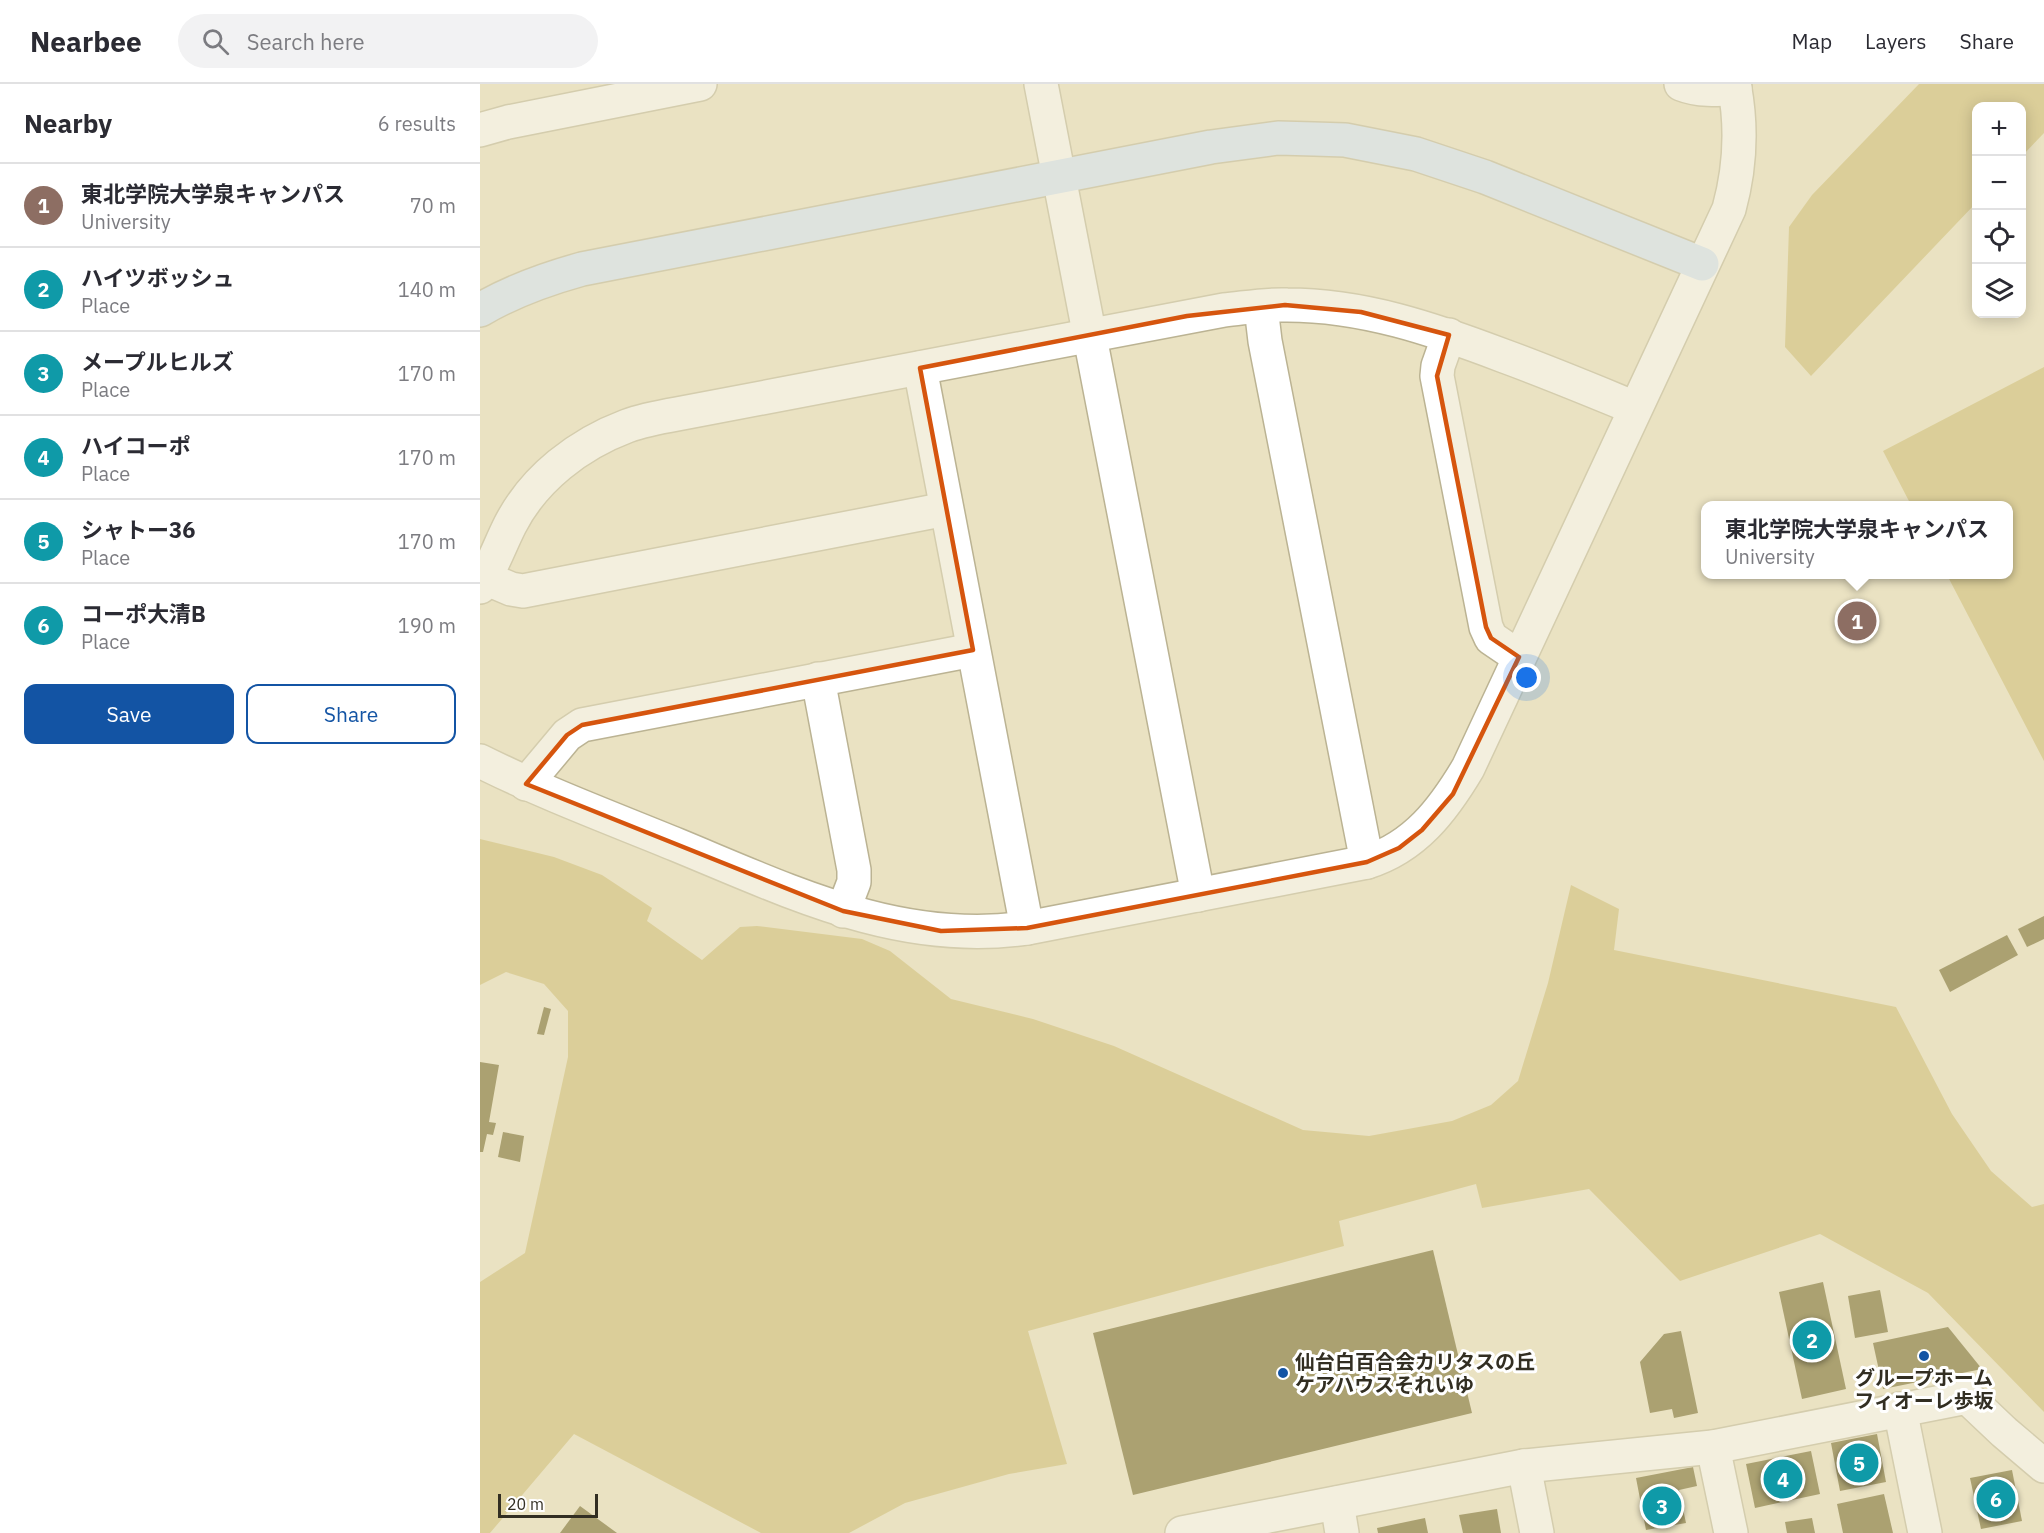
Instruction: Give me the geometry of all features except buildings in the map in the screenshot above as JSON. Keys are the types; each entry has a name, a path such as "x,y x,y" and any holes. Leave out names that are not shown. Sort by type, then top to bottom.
{"street":[{"path":"480,130 508,122 700,84"},
{"path":"1041,84 1198,895"},
{"path":"480,761 526,784 794,893 843,911 906,926 941,931 1001,932 1027,928 1367,862 1383,857 1399,848 1438,814 1468,768 1729,208 1734,190 1739,118 1735,86 1710,91 1681,84"},
{"path":"480,310 505,296 582,269 1246,141 1278,138 1345,140 1416,153 1702,264"},
{"path":"946,509 523,591 483,583 511,524 543,480 564,461 610,433 650,419 1205,313 1300,305 1361,312 1413,323 1568,380 1635,408"},
{"path":"1260,307 1367,862"},
{"path":"1449,335 1438,366 1437,376 1486,627 1491,638 1519,657"},
{"path":"920,368 1027,928"},
{"path":"526,784 567,735 582,725 973,650"},
{"path":"818,680 854,870 854,882 843,911"},
{"path":"1182,1533 1339,1518 1524,1466 1713,1447 1968,1397 2044,1466"},
{"path":"1900,1409 1926,1533"},
{"path":"1713,1447 1731,1533"},
{"path":"1524,1466 1537,1533"}],"highlighted area":[{"path":"1285,305 1361,312 1449,335 1437,376 1486,627 1491,638 1519,657 1453,794 1422,830 1399,848 1367,862 1027,928 941,931 843,911 526,784 567,735 582,725 973,650 920,368 1187,316"}],"shaded area":[{"path":"1919,84 2044,84 2044,133 2026,152 2026,102 1972,102 1972,207 1811,376 1785,347 1789,227 1812,195"},
{"path":"2044,367 2044,761 1949,579 2013,579 2013,501 1909,501 1883,451"},
{"path":"480,839 554,857 602,875 652,908 647,921 702,960 740,927 757,926 862,939 890,951 951,999 1033,1019 1114,1046 1303,1130 1369,1136 1452,1121 1491,1105 1518,1081 1548,983 1571,885 1619,909 1614,950 1896,1007 1952,1114 1991,1171 2032,1207 2044,1204 2044,1412 1928,1293 1820,1234 1680,1281 1589,1189 1482,1208 1476,1184 1339,1221 1344,1246 1028,1331 1067,1464 1009,1474 905,1503 849,1533 761,1533 574,1434 490,1533 480,1533 480,1282 525,1253 568,1057 568,1011 544,984 506,972 480,985"}],"place":[{"name":"東北学院大学泉キャンパス","path":"1857,621"},
{"name":"ハイツボッシュ","path":"1812,1340"},
{"name":"グループホーム フィオーレ歩坂","path":"1924,1356"},
{"name":"仙台白百合会カリタスの丘 ケアハウスそれいゆ","path":"1283,1373"},
{"name":"シャトー36","path":"1859,1463"},
{"name":"ハイコーポ","path":"1783,1479"},
{"name":"コーポ大清B","path":"1996,1499"},
{"name":"メープルヒルズ","path":"1662,1506"}]}
